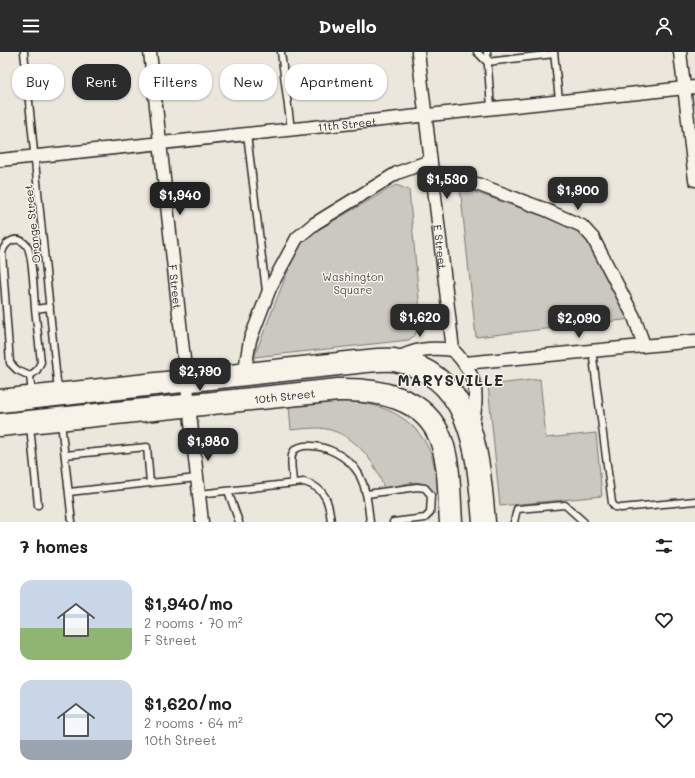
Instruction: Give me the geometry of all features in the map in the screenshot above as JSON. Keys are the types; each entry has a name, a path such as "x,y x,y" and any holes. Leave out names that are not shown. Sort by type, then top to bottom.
{"highway":[{"path":"0,401 186,382 357,362 393,360 408,364 425,372 450,392 460,405 471,434 478,463 484,522"},
{"name":"10th Street","path":"0,425 189,405 356,390 384,393 397,397 422,412 432,422 441,440 451,522"}],"street":[{"name":"F Street","path":"150,52 202,522"},
{"name":"E Street","path":"418,52 453,350"},
{"path":"680,52 690,87 695,180"},
{"name":"11th Street","path":"0,160 690,87"},
{"path":"244,375 250,340 266,296 298,238 314,224 397,173 431,167 544,209 582,226 593,238 634,317 644,345"},
{"path":"465,363 695,341"},
{"path":"393,360 410,351 429,348 453,350 465,363 472,375 476,392 476,408 471,434"}],"lane":[{"name":"Orange Street","path":"24,52 58,395"},
{"path":"281,52 292,129"},
{"path":"477,52 487,62"},
{"path":"487,52 491,108"},
{"path":"487,62 554,53 559,100"},
{"path":"247,134 266,296"},
{"path":"9,240 17,240 27,246 30,253 41,362 37,370 30,376 17,370 10,363 2,252 4,245 9,240"},
{"path":"36,309 50,307"},
{"path":"592,350 612,503 621,508 695,501"},
{"path":"30,376 32,398"},
{"path":"61,419 72,522"},
{"path":"29,422 38,505"},
{"path":"293,483 293,452 298,447 320,446 348,461 358,473 367,494 370,522"},
{"path":"65,455 147,447 150,483"},
{"path":"68,492 197,478"},
{"path":"199,494 304,482 314,485 322,491 330,509 331,522"},
{"path":"367,494 417,486 425,488 431,495 430,513 425,518 393,522"},
{"path":"228,491 239,522"},
{"path":"514,522 517,509 565,505 584,522"}],"green space":[{"name":"Washington Square","path":"396,185 409,190 421,321 415,335 409,340 254,357 300,240"},
{"path":"460,187 582,230 632,319 476,337"},
{"path":"540,379 546,438 596,433 602,496 500,506 488,385"},
{"path":"344,401 376,406 390,411 403,418 414,427 423,439 430,453 436,473 439,499 433,491 421,483 415,482 384,489 375,468 368,457 360,448 342,434 319,428 291,430 289,406"}],"district":[{"name":"MARYSVILLE","path":"451,380"}]}
